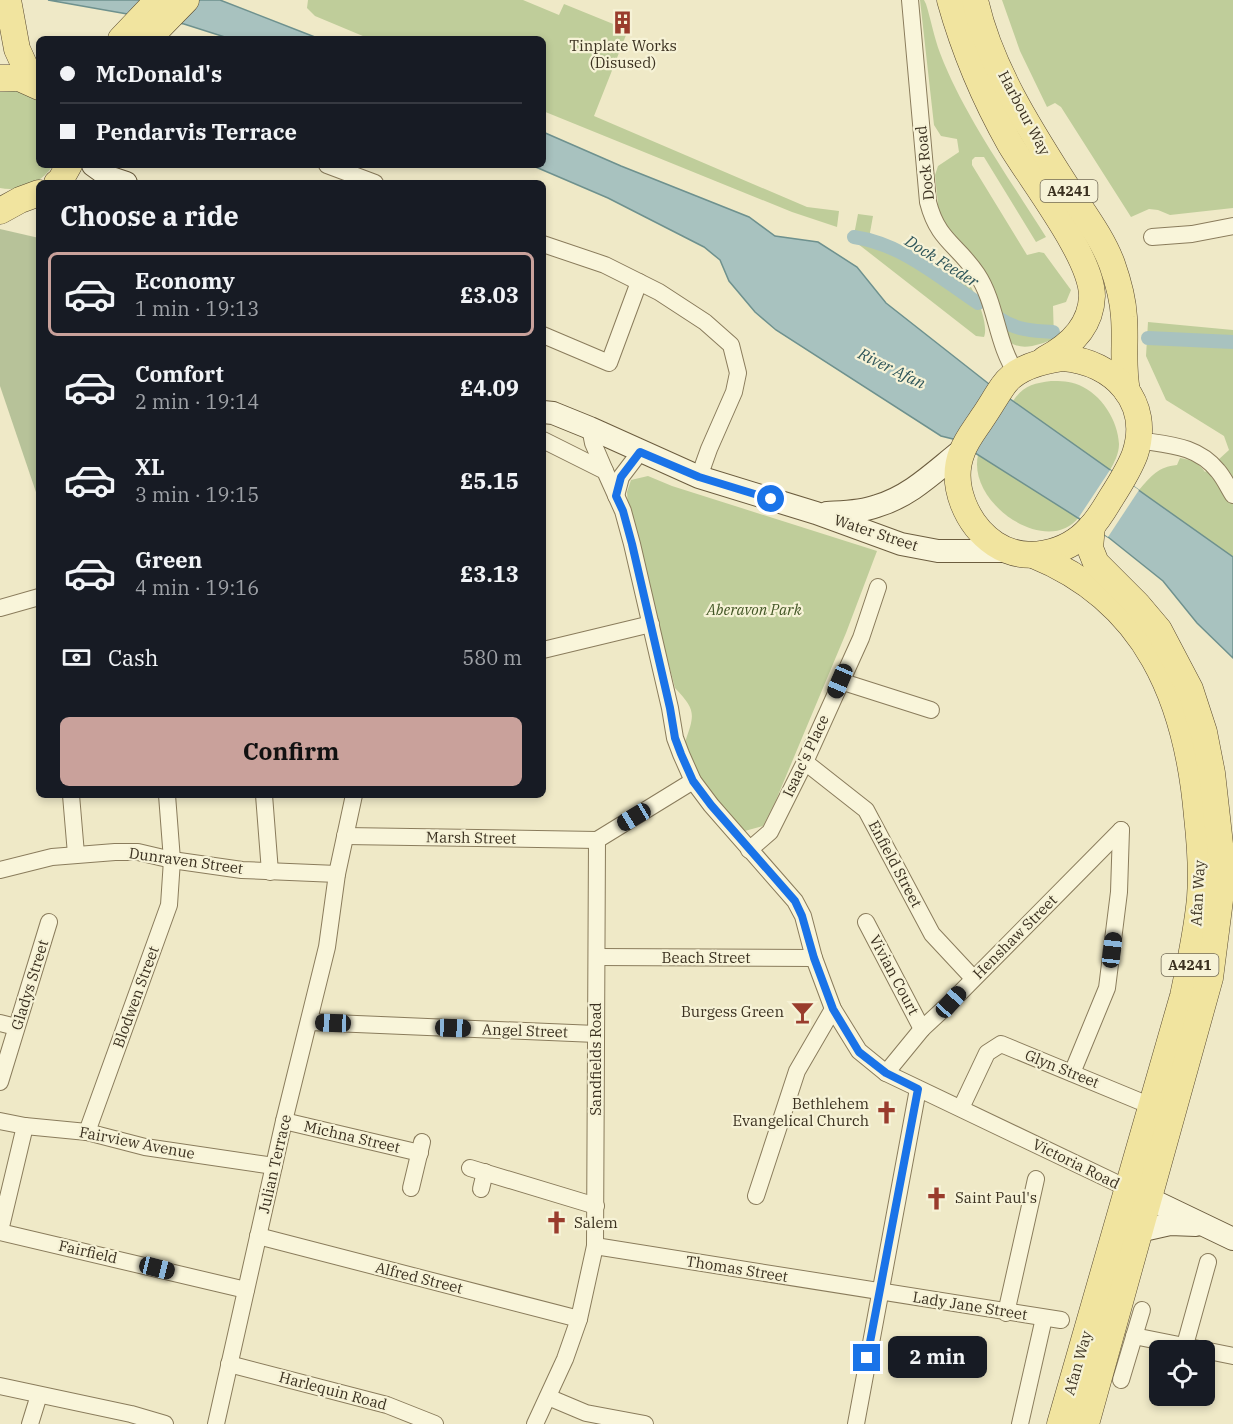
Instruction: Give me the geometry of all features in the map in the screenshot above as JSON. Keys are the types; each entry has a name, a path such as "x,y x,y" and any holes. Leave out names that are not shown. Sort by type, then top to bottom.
{"main road":[{"path":"124,36 158,0"},
{"path":"151,36 186,0"},
{"name":"Harbour Way","path":"950,0 959,33 987,99 1010,143 1078,252 1090,278 1092,295 1090,308 1081,331 1074,340 1058,352 1018,377"},
{"name":"Harbour Way","path":"975,0 991,50 1006,83 1033,134 1100,240 1111,263 1122,299 1123,373 1126,391"},
{"path":"9,1 17,49 35,84"},
{"path":"0,78 19,78 35,84"},
{"name":"A4241","path":"1063,358 1086,361 1106,370 1117,379 1135,407 1138,440 1124,480 1092,526 1056,551 1021,553 986,537 967,512 959,488 958,468 963,448 1018,377 1063,358"},
{"name":"Afan Way","path":"1060,1424 1210,978 1220,900 1221,853 1212,773 1204,732 1190,689 1159,630 1096,563 1090,548 1092,526"},
{"name":"Afan Way","path":"1021,553 1059,567 1100,593 1120,611 1143,638 1170,690 1185,737 1194,781 1200,848 1200,895 1196,933 1139,1194 1139,1231 1086,1424"}],"street":[{"name":"Dock Road","path":"910,0 928,202 932,216 942,234 979,276 1006,353 1018,377"},
{"path":"335,168 367,180"},
{"path":"95,180 110,175"},
{"path":"1152,237 1191,226 1233,226"},
{"path":"546,245 604,265 659,292 705,322 730,345 738,373 734,392 699,477"},
{"path":"546,336 609,363 639,282"},
{"name":"Water Street","path":"546,410 699,477 816,513 901,544 938,551 1021,553"},
{"path":"590,428 593,443 623,511 651,624 675,738 693,781 597,840"},
{"path":"1138,440 1199,453 1218,471 1233,495"},
{"path":"546,442 605,471"},
{"name":"Water Street","path":"816,513 864,509 895,500 919,485 963,448"},
{"path":"616,496 621,477 640,452"},
{"name":"Isaac's Place","path":"749,850 770,832 861,638 878,586"},
{"path":"0,608 36,598"},
{"path":"546,649 651,624"},
{"path":"840,681 931,710"},
{"name":"Enfield Street","path":"804,762 866,810 932,934 973,978"},
{"name":"Victoria Road","path":"693,781 749,850 795,901 833,1009 859,1052 886,1073 1233,1239"},
{"path":"71,798 76,854"},
{"name":"Blodwen Street","path":"87,1132 169,905 171,860 168,798"},
{"path":"264,798 270,872"},
{"name":"Julian Terrace","path":"216,1424 274,1166 327,947 337,874 353,798"},
{"name":"Henshaw Street","path":"886,1073 922,1029 1121,830 1119,892 1107,988 1072,1073"},
{"name":"Marsh Street","path":"345,836 597,840"},
{"name":"Sandfields Road","path":"535,1424 579,1319 595,1246 597,840"},
{"name":"Dunraven Street","path":"0,870 28,862 76,854 138,852 171,860 242,870 337,874"},
{"name":"Gladys Street","path":"0,1082 8,1025 50,922"},
{"name":"Vivian Court","path":"866,922 922,1029"},
{"name":"Beach Street","path":"597,957 814,958"},
{"path":"756,1196 797,1071 833,1009"},
{"name":"Angel Street","path":"309,1022 596,1034"},
{"name":"Glyn Street","path":"961,1108 987,1053 1001,1044 1139,1101"},
{"path":"856,1424 918,1089"},
{"name":"Fairview Avenue","path":"0,1121 25,1126 87,1132 145,1147 274,1166"},
{"name":"Michna Street","path":"285,1121 421,1147 411,1188"},
{"path":"0,1231 25,1126"},
{"path":"481,1189 478,1170 596,1206"},
{"path":"1006,1313 1036,1179"},
{"path":"1139,1231 1170,1224 1203,1226"},
{"name":"Fairfield","path":"0,1231 246,1290"},
{"name":"Alfred Street","path":"258,1236 579,1319"},
{"name":"Thomas Street","path":"595,1246 879,1292"},
{"path":"1186,1340 1208,1262"},
{"name":"Lady Jane Street","path":"879,1292 1052,1319 1020,1424"},
{"path":"1121,1380 1142,1310"},
{"path":"1134,1336 1157,1340"},
{"path":"1215,1352 1233,1356"},
{"name":"Harlequin Road","path":"229,1364 387,1405 435,1424"},
{"path":"0,1386 131,1414 165,1424"},
{"path":"30,1424 39,1395"},
{"path":"548,1397 586,1413 645,1424"}],"green space":[{"path":"308,0 523,0 559,15 564,4 628,30 594,116 807,207 839,211 837,227 792,212 546,112 546,36 363,36 315,16 307,8"},
{"path":"920,0 924,0 926,4 940,53 962,100 988,147 1046,237 1036,242 984,157 975,157 972,165 1027,255 1044,253 1071,290 1066,302 1053,306 1054,339 1038,345 1027,347 1011,343 959,244 939,215 935,175 938,166 959,152 957,139 941,136 934,125"},
{"path":"1002,0 1233,0 1233,208 1170,215 1149,209 1131,217 1061,107 1055,103 1047,107 1020,51"},
{"path":"0,92 25,93 36,99 36,168 50,168 36,182 16,189 0,188"},
{"path":"858,214 873,216 869,238 896,247 944,275 946,272 954,277 959,270 969,283 982,312 984,337 976,336 853,240"},
{"path":"0,229 36,237 36,492 0,386"},
{"path":"1148,322 1233,330 1233,557 1139,490 1155,473 1177,465 1180,458 1194,462 1205,472 1229,450 1224,436 1166,400 1146,356"},
{"path":"1051,381 1069,382 1087,389 1107,409 1112,417 1119,444 1110,470 1013,401 1029,386"},
{"path":"978,455 1079,517 1065,528 1049,532 1031,528 1013,520 997,507 985,491 978,473"},
{"name":"Aberavon Park","path":"648,476 672,486 877,551 846,633 763,826 741,832 699,775 685,742 691,725 692,713 687,702 675,688 628,507 627,492 631,480"}],"water":[{"path":"48,0 220,0 312,36 222,36 184,24"},
{"name":"River Afan","path":"546,133 749,217 775,236 818,242 857,267 886,303 989,384 1233,557 1233,658 1197,623 1163,581 1108,537 953,439 941,436 776,330 755,312 729,281 720,260 704,247 608,198 538,168 546,168"}],"pier":[{"path":"1110,470 1139,490 1108,537 1079,517"}],"waterway":[{"name":"Dock Feeder","path":"854,237 872,241 904,254 978,303"},
{"name":"Dock Feeder","path":"1000,319 1019,328 1053,332"},
{"name":"Dock Feeder","path":"1148,338 1233,342"}],"place":[{"name":"Tinplate Works (Disused)","path":"623,22"},
{"name":"Burgess Green","path":"802,1012"},
{"name":"Bethlehem Evangelical Church","path":"887,1113"},
{"name":"Saint Paul's","path":"937,1198"},
{"name":"Salem","path":"556,1223"}],"route":[{"path":"771,499 699,477 640,452 621,477 616,496 623,511 632,544 675,738 693,781 749,850 795,901 833,1009 859,1052 886,1073 918,1089 867,1358"}]}
